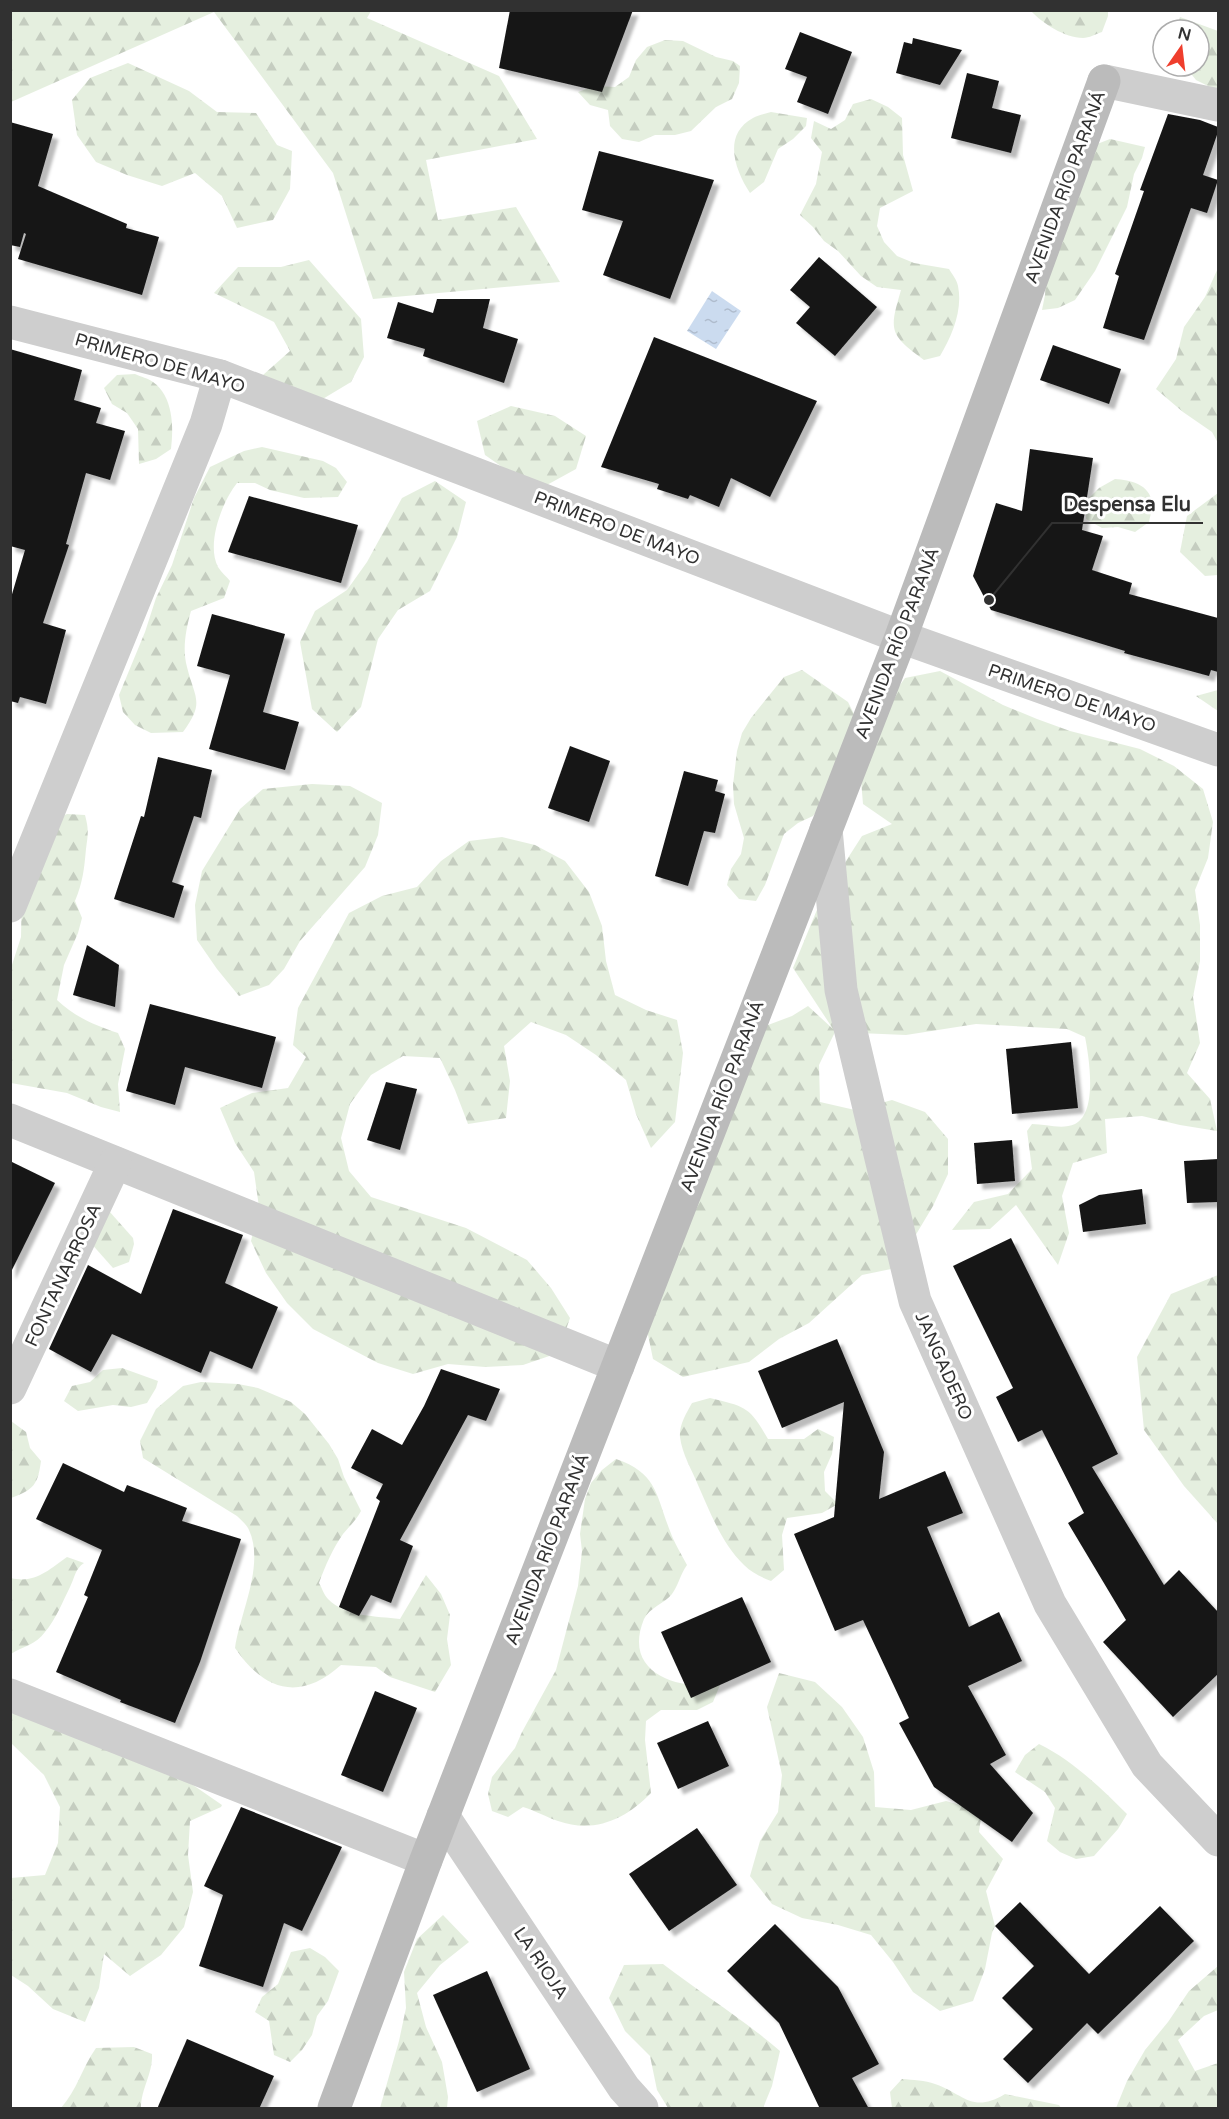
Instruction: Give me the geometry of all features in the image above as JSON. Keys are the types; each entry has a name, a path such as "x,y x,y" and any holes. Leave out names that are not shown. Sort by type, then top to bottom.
{"main road":[{"name":"AVENIDA RÍO PARANÁ","path":"334,2109 426,1860 901,637 1104,81"}],"street":[{"path":"1104,81 1218,105"},
{"name":"PRIMERO DE MAYO","path":"10,322 220,376 901,637 1218,750"},
{"path":"10,906 206,424 220,376"},
{"name":"JANGADERO","path":"826,829 842,990 915,1301 1050,1604 1147,1765 1218,1840"},
{"path":"10,1120 618,1366"},
{"name":"FONTANARROSA","path":"10,1388 115,1163"},
{"path":"10,1695 426,1860"},
{"name":"LA RIOJA","path":"443,1816 624,2088 642,2109"}],"green space":[{"path":"10,11 371,11 367,18 499,76 537,139 426,160 438,220 516,207 560,282 373,299 333,173 214,12 11,102"},
{"path":"1031,11 1108,11 1108,16 1102,32 1083,38 1054,29"},
{"path":"1211,28 1218,31 1218,91 1194,78 1211,78"},
{"path":"665,40 683,41 716,57 733,61 740,66 739,83 732,99 716,107 691,131 675,135 655,135 639,142 622,139 610,126 608,110 590,105 578,92 595,86 615,87 629,77 636,60 647,47"},
{"path":"128,63 189,91 217,112 256,113 277,145 292,151 290,189 273,220 237,228 222,196 195,173 162,186 96,162 77,135 72,100 90,78"},
{"path":"871,99 888,107 902,118 903,155 913,191 880,208 877,226 884,242 897,256 914,263 949,269 958,286 958,313 949,340 940,356 924,360 904,344 895,331 895,315 901,290 877,287 861,276 800,215 816,184 822,152 811,138 814,121 831,129 845,120 853,104"},
{"path":"771,112 807,118 806,126 778,149 764,182 750,193 736,164 734,143 743,125 755,117"},
{"path":"1110,139 1145,147 1134,174 1127,207 1095,271 1075,300 1058,308 1042,310 1046,277 1092,146"},
{"path":"309,260 361,319 364,357 351,382 321,400 287,402 263,375 290,351 274,322 214,293 238,267 281,267"},
{"path":"1218,268 1218,443 1212,432 1156,389 1176,359 1184,327 1205,297"},
{"path":"135,374 160,388 171,412 172,422 171,449 156,459 139,464 138,429 127,413 112,404 104,388 117,375"},
{"path":"511,406 555,416 586,436 576,469 545,486 512,474 485,455 477,421"},
{"path":"262,447 323,461 336,468 347,482 338,497 304,498 270,490 255,483 237,483 221,512 214,547 218,567 230,581 224,598 191,611 186,632 186,660 196,700 194,714 183,732 151,733 135,725 123,712 119,695 145,632 156,598 172,565 194,498 210,467 244,451"},
{"path":"1115,479 1138,484 1147,491 1150,497 1152,507 1149,522 1135,532 1118,527 1102,528 1086,519 1086,501 1099,488"},
{"path":"435,481 466,502 457,537 430,591 398,610 378,639 361,707 337,732 312,709 300,642 315,611 347,590 367,562 402,498"},
{"path":"1218,493 1218,575 1205,576 1180,552 1187,516"},
{"path":"802,670 848,702 857,720 824,802 813,816 798,823 784,834 765,885 756,901 739,899 727,885 731,869 741,854 744,838 734,804 733,785 737,751 742,733 751,718 784,677"},
{"path":"940,671 1003,705 1037,719 1070,731 1140,749 1174,766 1203,789 1213,822 1208,858 1195,890 1200,925 1200,961 1193,997 1200,1043 1187,1073 1210,1099 1217,1131 1142,1116 1105,1119 1107,1153 1073,1163 1062,1196 1069,1233 1058,1265 1016,1205 990,1229 952,1230 974,1202 1008,1194 1032,1169 1027,1131 1032,1124 1065,1127 1075,1124 1082,1118 1087,1109 1090,1084 1085,1037 1067,1029 976,1024 906,1035 835,1032 819,1065 820,1102 855,1110 892,1100 925,1112 948,1139 948,1174 933,1206 896,1268 862,1275 809,1323 779,1339 749,1362 683,1377 653,1359 646,1325 757,1029 792,1016 808,1006 833,1029 793,968 821,900 862,836 892,824 863,804 860,768 885,706 905,678"},
{"path":"1218,690 1218,711 1196,696"},
{"path":"312,784 350,786 382,803 378,835 365,867 300,941 284,969 269,985 239,996 197,940 195,905 202,871 240,809 263,789"},
{"path":"67,814 85,815 88,836 83,875 75,901 82,918 64,965 57,1000 85,1020 118,1033 125,1049 118,1084 120,1112 67,1093 11,1083 10,971 21,937 22,884 51,821"},
{"path":"502,837 535,845 565,861 589,892 602,926 606,961 615,995 646,1010 677,1020 683,1053 675,1122 651,1148 636,1114 626,1080 596,1055 566,1035 531,1022 504,1046 510,1081 506,1118 468,1124 440,1058 403,1056 371,1075 350,1104 341,1138 349,1171 371,1197 466,1228 527,1260 551,1288 570,1318 558,1353 523,1365 485,1367 448,1364 413,1374 378,1363 313,1329 287,1303 266,1273 251,1241 259,1207 254,1172 235,1143 220,1108 252,1093 288,1088 306,1057 293,1045 298,1008 349,913 382,896 417,887 441,861 469,841"},
{"path":"109,1211 133,1238 134,1244 129,1262 113,1268 89,1241"},
{"path":"1218,1275 1218,1524 1184,1486 1144,1430 1137,1357 1171,1294"},
{"path":"122,1368 158,1381 147,1403 131,1407 113,1405 78,1411 64,1401 72,1386 90,1382 103,1370"},
{"path":"201,1382 238,1384 258,1388 291,1402 305,1414 329,1444 361,1511 336,1545 319,1583 328,1599 343,1609 362,1615 400,1619 426,1575 441,1594 450,1615 447,1639 451,1665 435,1692 390,1677 376,1667 341,1665 326,1677 311,1684 297,1687 284,1686 270,1682 246,1663 235,1648 253,1573 253,1544 249,1530 237,1516 143,1458 140,1441 156,1409 183,1386"},
{"path":"710,1398 739,1406 751,1414 768,1439 804,1439 818,1429 834,1437 832,1454 824,1472 825,1491 838,1504 822,1513 787,1518 782,1535 784,1570 771,1581 747,1568 729,1547 712,1517 683,1450 680,1433 687,1411 692,1403"},
{"path":"11,1421 26,1432 30,1448 41,1461 34,1485 11,1498"},
{"path":"616,1459 640,1471 647,1478 658,1496 672,1535 687,1565 672,1594 646,1615 639,1638 641,1653 647,1665 671,1681 703,1686 720,1685 713,1702 697,1710 661,1710 646,1721 645,1740 651,1793 620,1817 597,1825 571,1825 523,1807 508,1817 492,1811 488,1794 492,1777 515,1748 556,1670 578,1586 582,1551 580,1534 585,1499 591,1483"},
{"path":"67,1557 84,1563 77,1571 56,1616 38,1640 11,1654 11,1578 27,1579 41,1575"},
{"path":"779,1673 815,1682 842,1707 863,1737 874,1772 875,1807 911,1810 946,1801 982,1811 979,1832 1003,1859 986,1891 995,1926 985,1969 973,2001 940,2011 913,1992 871,1935 838,1925 802,1918 772,1904 750,1876 760,1841 778,1812 782,1775 767,1707"},
{"path":"22,1705 193,1785 222,1805 190,1821 188,1855 193,1892 184,1927 161,1955 130,1976 104,1954 99,1988 85,2022 53,2009 28,1986 11,1975 11,1878 45,1875 58,1843 60,1807 44,1775 11,1743 11,1715"},
{"path":"1039,1744 1074,1766 1127,1814 1118,1829 1094,1856 1076,1859 1060,1852 1047,1841 1055,1808 1045,1792 1015,1772 1025,1755"},
{"path":"443,1915 469,1942 440,1965 417,1993 426,2027 442,2062 448,2097 447,2108 380,2108 406,2008 404,1972 417,1939"},
{"path":"310,1948 325,1957 339,1971 328,2001 317,2016 312,2035 290,2062 274,2055 269,2021 255,2012 262,1997 278,1984 291,1952"},
{"path":"663,1964 780,2051 772,2086 763,2108 668,2108 657,2090 650,2056 625,2031 609,1998 624,1965"},
{"path":"1218,1966 1218,2010 1204,2016 1178,2040 1195,2071 1218,2063 1218,2108 1116,2108 1127,2081 1145,2050 1189,1991"},
{"path":"134,2047 152,2054 151,2068 141,2108 61,2108 96,2048"},
{"path":"902,2079 931,2083 976,2102 994,2100 1005,2094 1059,2105 1061,2108 892,2108 890,2092"}],"water":[{"path":"712,291 741,311 716,349 687,331"}],"building":[{"path":"510,10 633,10 602,92 499,68"},
{"path":"800,32 852,52 828,114 797,102 807,77 785,69"},
{"path":"913,38 962,50 940,85 896,73 904,42 912,44"},
{"path":"967,73 999,81 992,108 1021,115 1011,153 951,138"},
{"path":"1168,114 1200,120 1218,127 1203,175 1218,180 1207,213 1191,208 1144,340 1103,328 1119,276 1115,274 1144,191 1140,190"},
{"path":"10,122 53,134 38,186 127,224 126,228 159,237 142,295 18,259 26,234 24,233 20,247 10,245"},
{"path":"599,151 714,180 670,299 603,275 623,221 582,210"},
{"path":"819,257 877,307 835,356 796,323 810,307 790,290"},
{"path":"437,299 490,299 483,328 518,339 504,383 423,356 425,349 387,338 398,302 433,313"},
{"path":"654,337 817,401 770,497 731,478 719,507 690,495 688,499 657,489 659,484 601,467"},
{"path":"1053,345 1121,369 1109,404 1040,380"},
{"path":"10,349 82,370 74,400 101,408 96,423 125,431 110,480 86,473 66,544 69,545 43,623 66,630 46,704 20,697 18,703 10,701 10,601 25,550 10,546"},
{"path":"1030,449 1093,458 1082,530 1103,536 1092,570 1132,583 1129,594 1218,618 1218,672 1211,670 1209,676 1124,653 1125,651 991,610 973,576 996,503 1022,511"},
{"path":"249,496 358,525 341,583 228,552"},
{"path":"212,614 285,634 263,712 299,722 285,770 209,749 230,675 197,666"},
{"path":"570,746 610,761 589,822 548,808"},
{"path":"158,757 212,770 201,818 194,816 172,882 184,886 174,918 114,899 141,816 144,817"},
{"path":"684,771 718,780 715,791 725,794 715,833 704,831 688,886 655,876"},
{"path":"87,945 119,965 115,1007 73,995"},
{"path":"150,1004 276,1037 262,1088 185,1067 175,1105 126,1091"},
{"path":"1071,1042 1078,1108 1012,1114 1006,1049"},
{"path":"386,1082 417,1089 400,1150 367,1140"},
{"path":"1012,1140 1015,1181 977,1184 974,1143"},
{"path":"1218,1159 1218,1202 1187,1203 1184,1161"},
{"path":"10,1161 55,1183 10,1274"},
{"path":"1142,1189 1146,1224 1083,1232 1079,1205 1099,1195"},
{"path":"173,1209 243,1235 225,1283 278,1307 252,1369 210,1351 201,1373 112,1334 91,1372 49,1349 88,1265 141,1294"},
{"path":"1011,1238 1118,1454 1092,1467 1164,1585 1179,1570 1218,1612 1218,1674 1173,1717 1103,1642 1126,1620 1068,1523 1084,1513 1042,1430 1018,1442 996,1397 1013,1388 953,1266"},
{"path":"837,1339 884,1452 879,1499 945,1471 963,1513 927,1527 969,1627 999,1612 1022,1661 968,1686 1006,1755 990,1764 1033,1813 1012,1842 934,1787 899,1723 909,1718 863,1620 835,1631 794,1534 834,1517 844,1402 782,1428 758,1371"},
{"path":"441,1369 500,1389 486,1421 468,1415 400,1540 413,1546 391,1603 371,1595 359,1616 339,1607 380,1501 376,1498 383,1484 351,1468 372,1429 402,1445"},
{"path":"63,1463 124,1492 127,1485 187,1508 182,1521 241,1539 200,1662 175,1723 120,1702 121,1700 56,1672 88,1597 84,1595 102,1550 36,1519"},
{"path":"742,1597 771,1662 691,1698 661,1632"},
{"path":"375,1691 417,1708 383,1792 341,1775"},
{"path":"708,1721 729,1766 678,1789 657,1743"},
{"path":"241,1807 342,1847 302,1931 284,1923 263,1987 199,1966 223,1895 204,1886"},
{"path":"697,1828 737,1885 669,1931 629,1874"},
{"path":"1020,1902 1089,1974 1160,1906 1194,1941 1098,2034 1087,2023 1028,2083 1003,2059 1033,2029 1002,1998 1034,1966 995,1926"},
{"path":"775,1924 838,1987 879,2064 852,2078 869,2109 820,2109 779,2023 727,1971"},
{"path":"487,1971 530,2069 477,2092 433,1995"},
{"path":"187,2039 274,2076 259,2109 157,2109"}],"place":[{"name":"Despensa Elu","path":"989,600"}]}
